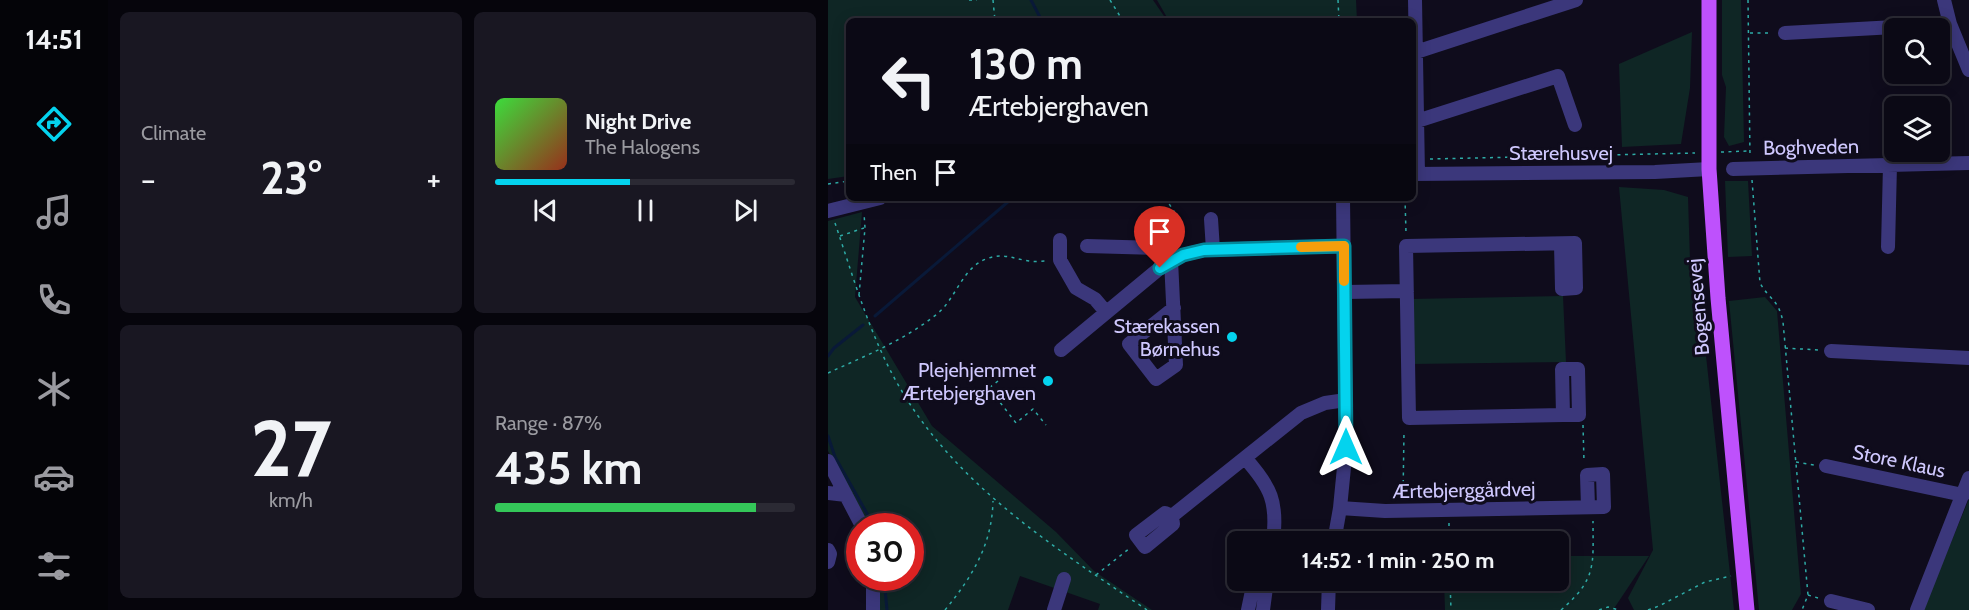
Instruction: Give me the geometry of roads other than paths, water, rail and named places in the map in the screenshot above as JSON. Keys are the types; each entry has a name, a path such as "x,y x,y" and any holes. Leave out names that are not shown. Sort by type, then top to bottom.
{"main road":[{"name":"Bogensevej","path":"1709,0 1708,153 1718,298 1747,610"}],"street":[{"path":"1415,0 1415,18"},
{"path":"1416,169 1418,159 1416,52 1576,0"},
{"path":"1944,0 1948,18"},
{"path":"1950,24 1969,70"},
{"path":"1785,33 1884,28"},
{"path":"1417,121 1558,76 1575,125"},
{"name":"Boghveden","path":"1733,169 1969,163"},
{"path":"1888,247 1890,165"},
{"name":"Stærehusvej","path":"1416,174 1655,172 1709,169"},
{"path":"831,217 864,201"},
{"path":"1336,531 1346,447 1343,201"},
{"path":"1211,219 1213,250"},
{"path":"1060,240 1060,260 1076,288 1095,299 1106,312"},
{"path":"1561,244 1406,246 1409,418 1579,415 1578,369 1562,369 1563,415"},
{"path":"1087,246 1158,248 1171,260 1174,309 1176,364 1156,379 1129,344 1174,309"},
{"path":"1061,350 1171,260 1183,255 1213,250 1344,246"},
{"path":"1345,292 1407,291"},
{"path":"1831,351 1969,358"},
{"path":"1140,540 1136,535 1165,513 1172,516 1301,414 1325,403 1346,400"},
{"path":"1245,458 1270,490 1276,520 1274,531"},
{"name":"Store Klaus","path":"1826,466 1963,495"},
{"path":"829,467 855,513"},
{"name":"Ærtebjerggårdvej","path":"1340,508 1403,511 1604,507 1603,474 1587,475"},
{"name":"Store Klaus","path":"1917,610 1969,478"},
{"path":"828,493 846,495"},
{"path":"828,550 830,554 828,562"},
{"path":"1053,610 1064,579"},
{"path":"873,591 873,610"},
{"path":"1248,610 1252,591"},
{"path":"1263,610 1265,591"},
{"path":"1328,610 1329,591"},
{"path":"1831,601 1868,610"}],"waterway":[{"path":"1031,0 1040,18"},
{"path":"875,316 1009,201"},
{"path":"828,356 834,348 863,325"},
{"path":"828,436 835,457 867,513"},
{"path":"885,591 887,610"}],"place":[{"name":"Stærekassen Børnehus","path":"1232,337"},
{"name":"Plejehjemmet Ærtebjerghaven","path":"1048,381"}]}
